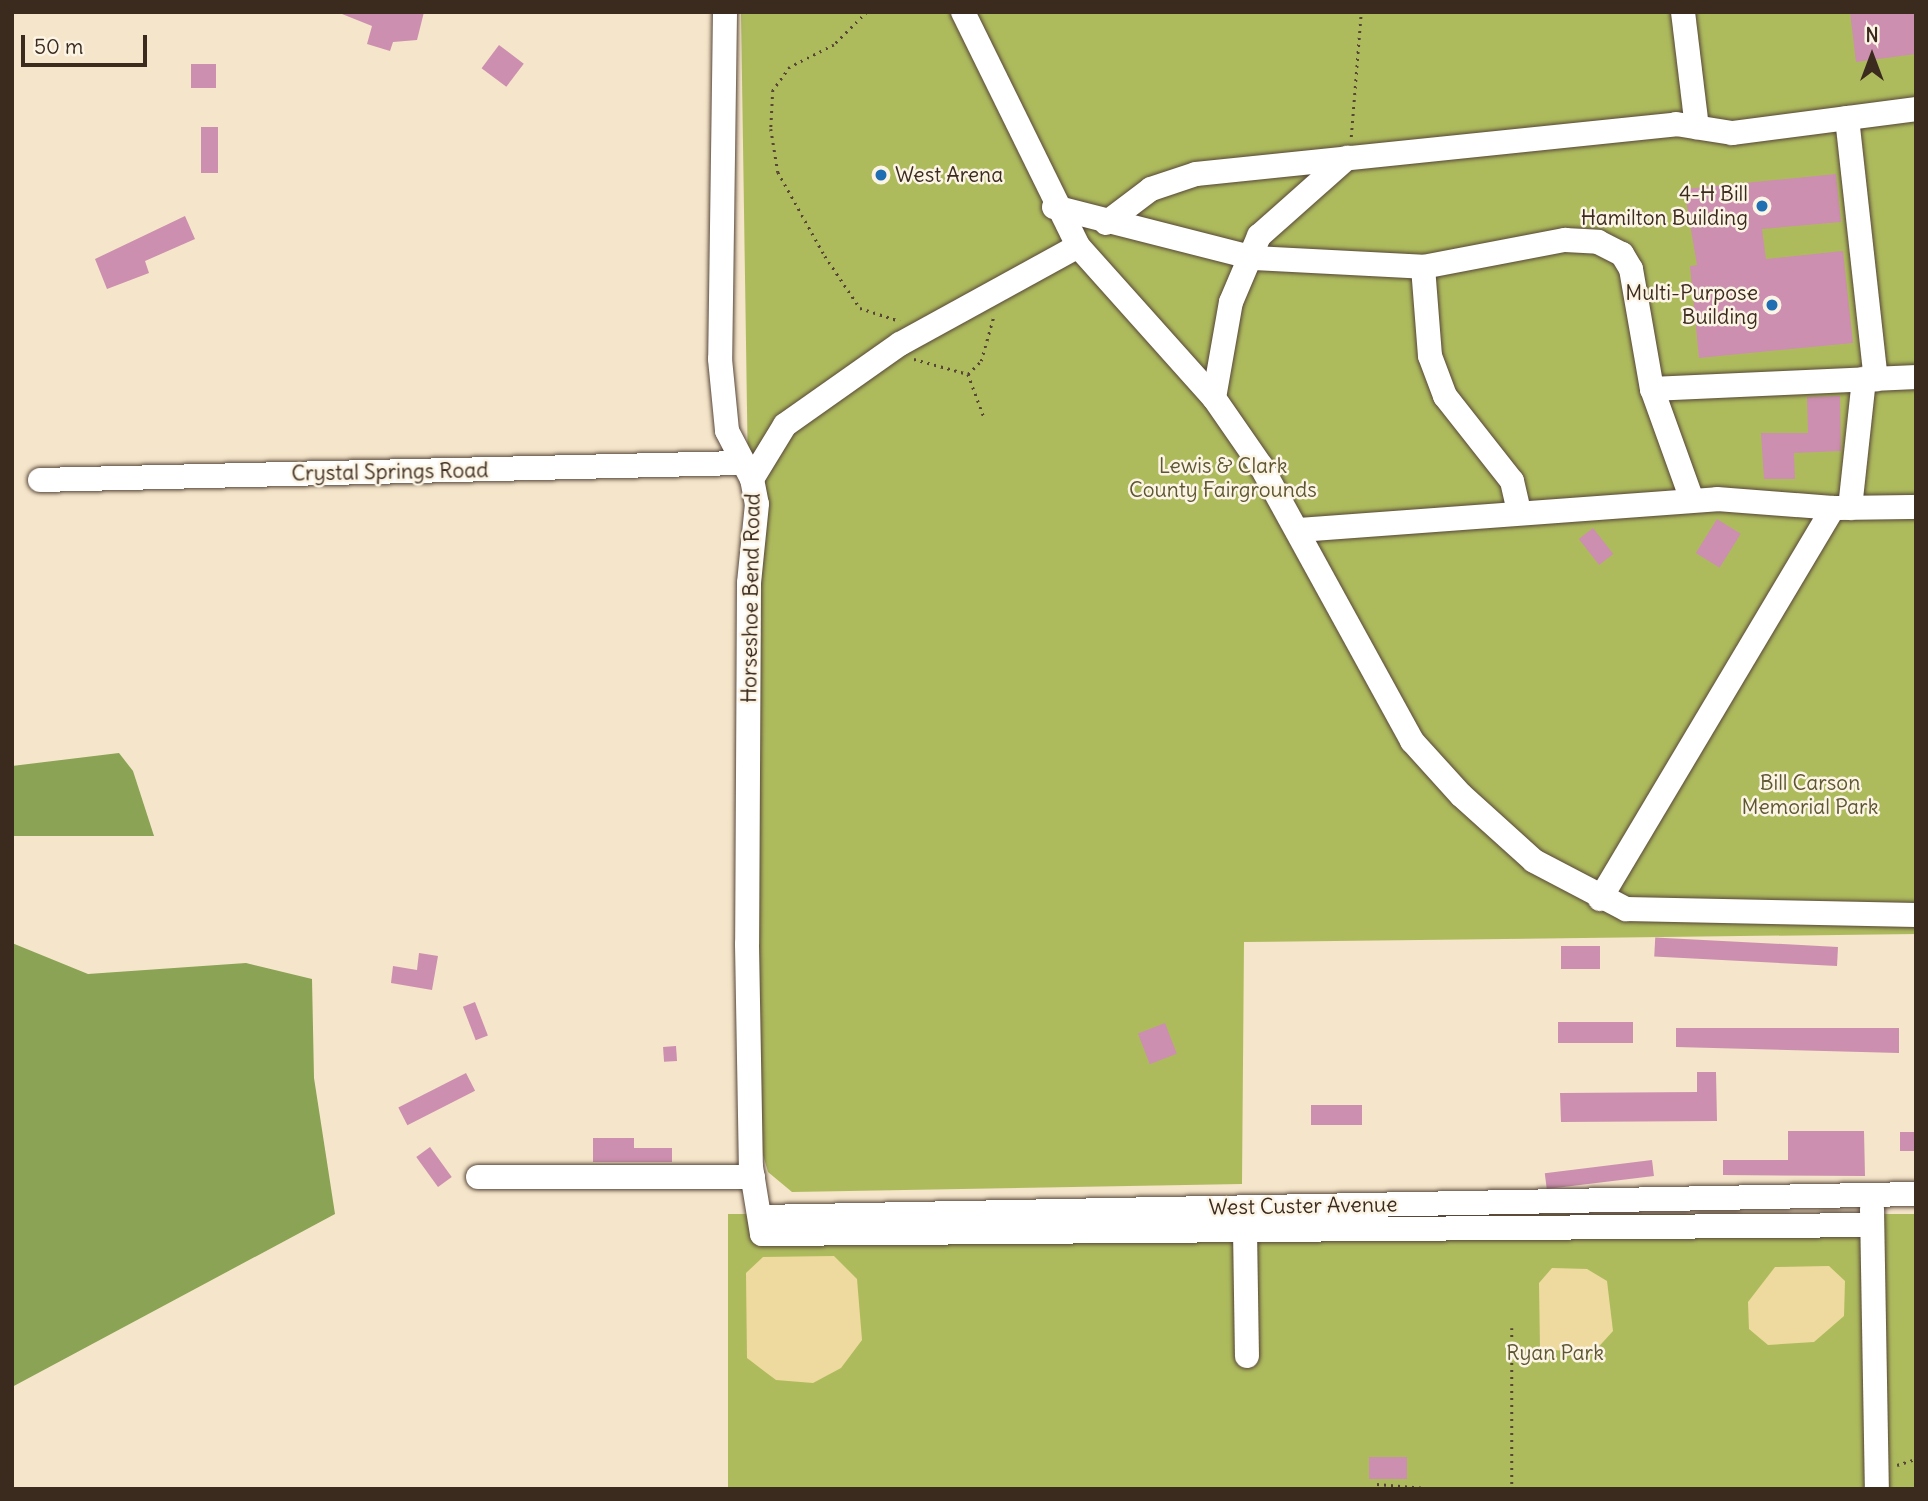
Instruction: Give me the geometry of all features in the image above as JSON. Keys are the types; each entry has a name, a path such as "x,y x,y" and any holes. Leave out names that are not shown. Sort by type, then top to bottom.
{"street":[{"name":"Horseshoe Bend Road","path":"724,12 720,359 727,431 746,471 750,1149 753,1177"},
{"path":"963,12 1054,207 1078,246 1214,398 1299,530 1352,640 1412,741 1534,861 1600,899 1665,914 1916,915"},
{"path":"1683,12 1697,127"},
{"path":"1105,223 1151,189 1196,174 1348,157 1697,127 1732,133 1916,109"},
{"path":"1600,899 1842,508 1870,379 1847,118"},
{"path":"1214,398 1224,328 1259,236 1348,157"},
{"path":"1054,207 1105,223 1249,257 1314,266 1423,267 1565,240 1598,242 1622,254 1631,269 1652,389 1692,500"},
{"path":"746,471 786,425 891,350 1078,246"},
{"path":"1423,267 1430,356 1446,396 1513,481 1519,511"},
{"path":"1652,389 1916,377"},
{"name":"Crystal Springs Road","path":"40,480 746,471"},
{"path":"1299,530 1519,511 1692,500 1842,508 1916,507"},
{"path":"478,1177 753,1177 762,1234 1872,1225"},
{"name":"West Custer Avenue","path":"760,1217 1916,1194"},
{"path":"1872,1195 1877,1489"},
{"path":"1245,1230 1247,1356"}],"path":[{"path":"867,12 834,45 790,67 773,90 778,172 860,308 931,327"},
{"path":"1348,157 1361,12"},
{"path":"968,374 981,361 1003,288"},
{"path":"891,350 968,374"},
{"path":"968,374 984,417"},
{"path":"1512,1328 1513,1489"},
{"path":"1377,1484 1438,1489"}],"green space":[{"name":"Lewis & Clark County Fairgrounds","path":"741,12 1916,12 1916,934 1244,942 1242,1184 792,1192 768,1172 758,1138"},
{"path":"119,753 133,771 154,836 12,836 12,766"},
{"path":"12,943 88,974 246,963 312,979 314,1078 335,1214 12,1387"},
{"name":"Ryan Park","path":"728,1214 1916,1214 1916,1489 728,1489"}],"sand":[{"path":"834,1256 857,1279 862,1340 841,1368 813,1383 776,1380 747,1358 746,1273 763,1257"},
{"path":"1829,1266 1845,1281 1844,1316 1814,1342 1768,1345 1749,1329 1748,1302 1775,1267"},
{"path":"1552,1268 1587,1269 1607,1281 1613,1331 1593,1353 1540,1349 1539,1283"}],"building":[{"path":"337,12 424,12 417,40 393,42 390,51 367,44 372,26"},
{"path":"1850,12 1916,12 1916,54 1856,62"},
{"path":"499,45 524,64 506,87 482,68"},
{"path":"191,64 216,64 216,88 191,88"},
{"path":"201,127 218,127 218,173 201,173"},
{"name":"Multi-Purpose Building","path":"1836,174 1841,222 1762,229 1766,259 1843,251 1853,343 1699,358 1690,266 1697,265 1684,189"},
{"path":"185,216 195,239 145,261 149,273 107,289 95,259"},
{"path":"1840,396 1841,451 1794,453 1795,479 1764,479 1761,433 1808,433 1807,397"},
{"path":"1717,519 1741,534 1720,568 1696,553"},
{"path":"1593,528 1613,554 1599,565 1579,539"},
{"path":"1655,937 1838,947 1837,966 1654,956"},
{"path":"1561,946 1600,946 1600,969 1561,969"},
{"path":"419,953 438,956 432,990 391,983 393,966 417,970"},
{"path":"475,1002 488,1036 476,1040 463,1007"},
{"path":"1558,1022 1633,1022 1633,1043 1558,1043"},
{"path":"1165,1023 1177,1054 1150,1064 1138,1033"},
{"path":"1676,1028 1899,1028 1899,1053 1676,1047"},
{"path":"676,1046 677,1061 664,1062 663,1047"},
{"path":"1697,1072 1716,1072 1717,1121 1561,1122 1560,1093 1697,1092"},
{"path":"466,1073 475,1091 407,1125 398,1108"},
{"path":"1311,1105 1362,1105 1362,1125 1311,1125"},
{"path":"1788,1131 1864,1131 1865,1176 1723,1175 1723,1160 1788,1160"},
{"path":"1900,1132 1916,1132 1916,1151 1900,1151"},
{"path":"593,1138 634,1138 634,1148 672,1148 672,1162 593,1162"},
{"path":"430,1147 452,1177 438,1187 416,1157"},
{"path":"1652,1160 1654,1176 1547,1189 1545,1173"},
{"path":"1369,1457 1407,1457 1407,1479 1369,1479"}],"place":[{"name":"West Arena","path":"881,175"},
{"name":"4-H Bill Hamilton Building","path":"1762,206"},
{"name":"Multi-Purpose Building","path":"1772,305"}],"park label":[{"name":"Bill Carson Memorial Park","path":"1810,795"}]}
